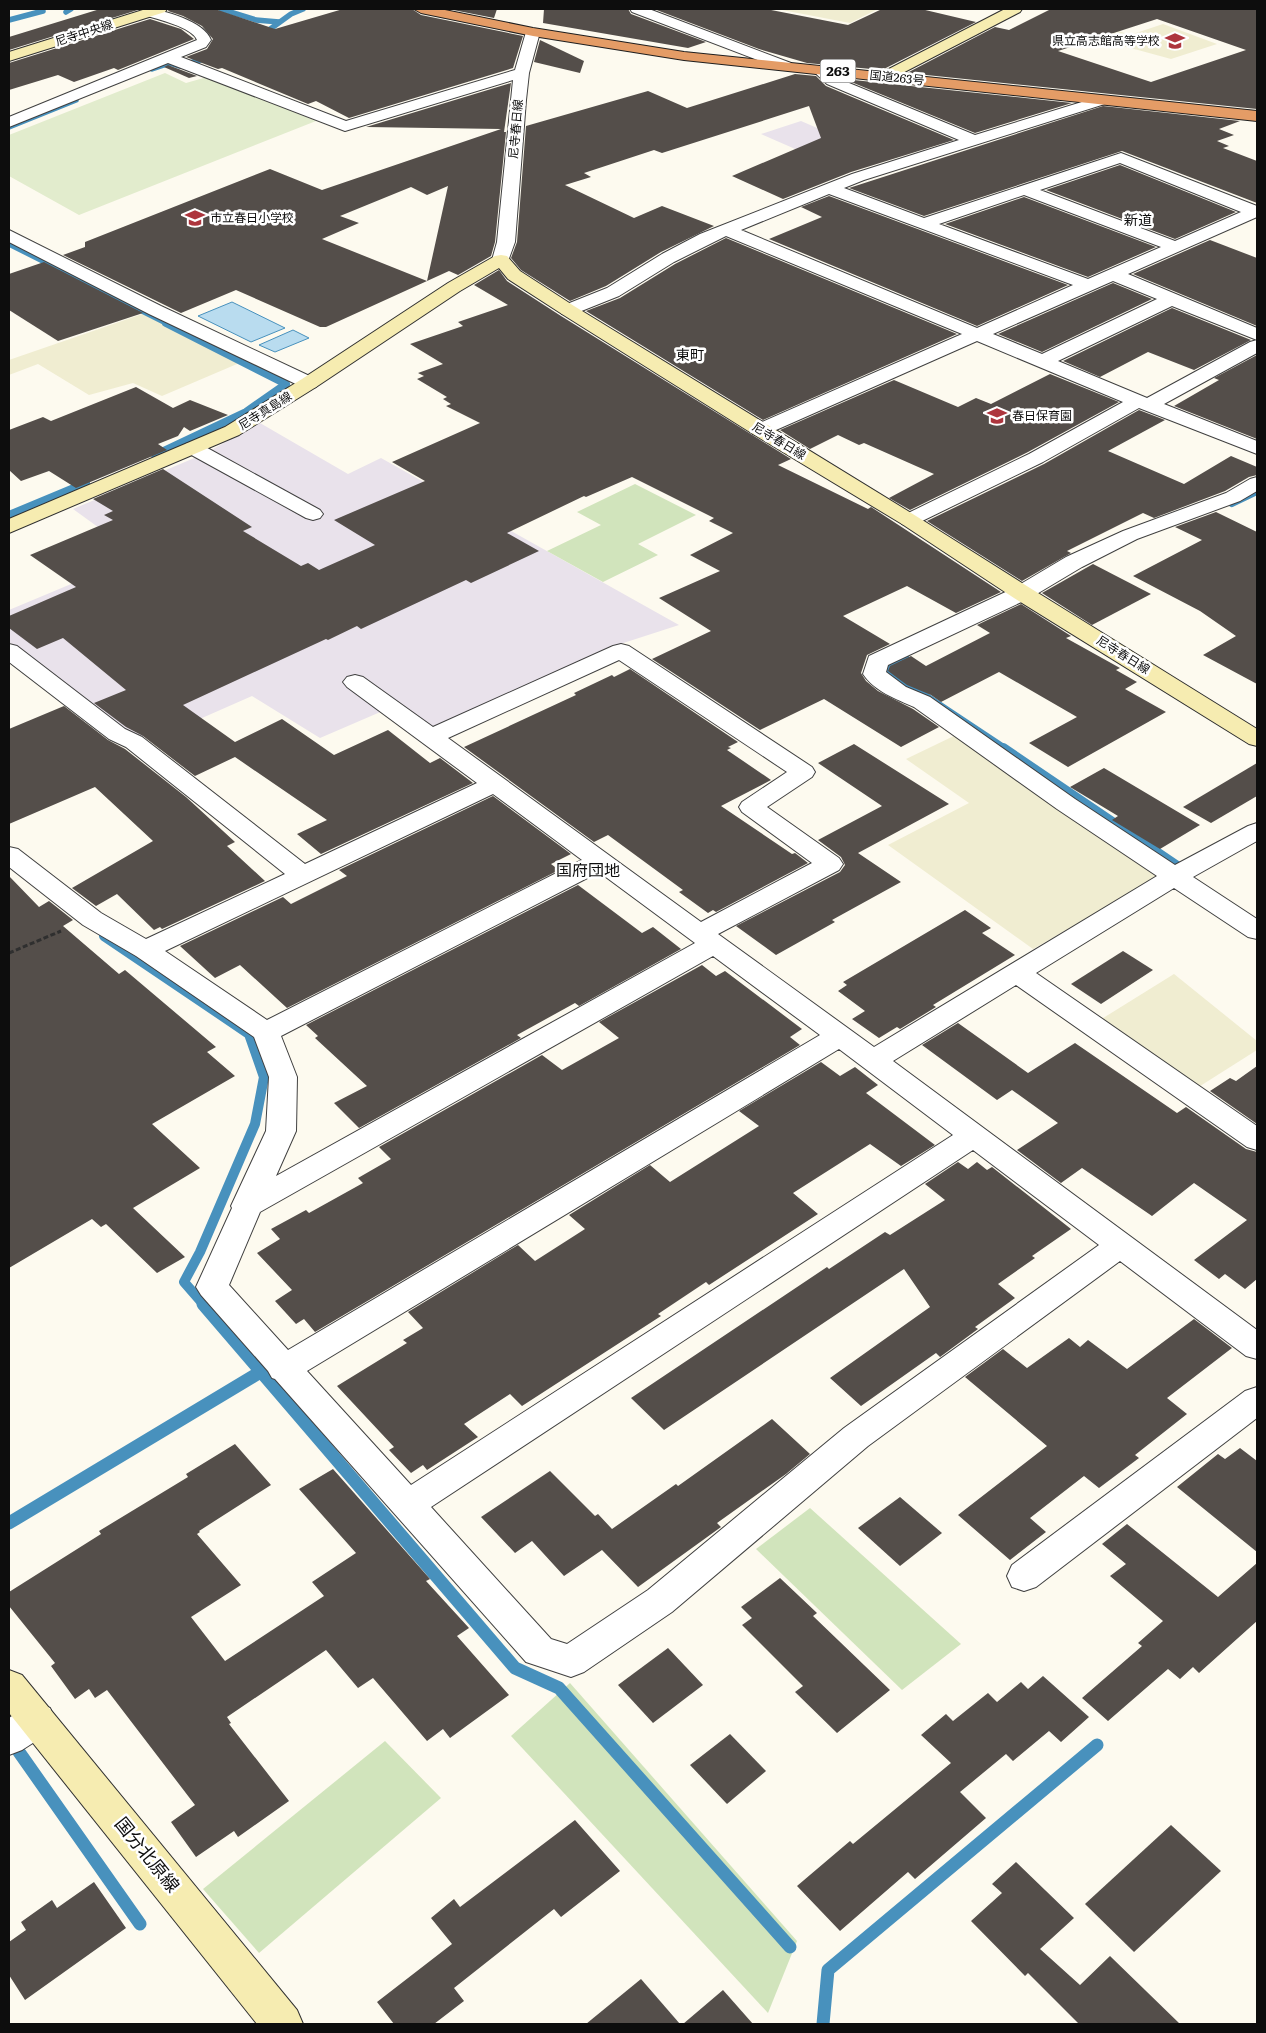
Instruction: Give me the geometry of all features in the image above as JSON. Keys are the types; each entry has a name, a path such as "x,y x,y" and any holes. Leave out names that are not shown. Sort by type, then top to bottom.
{"highway":[{"name":"国道263号","path":"421,9 533,32 684,56 1257,116"}],"street":[{"path":"637,9 786,66"},
{"path":"886,76 1015,9"},
{"path":"9,122 181,62 204,40 202,34 190,26 155,10"},
{"name":"尼寺中央線","path":"9,57 155,10"},
{"name":"尼寺春日線","path":"533,32 522,73 506,242 501,260 514,275 1257,739"},
{"path":"181,62 345,126 522,73"},
{"path":"819,70 832,81 973,140"},
{"path":"568,310 613,292 668,258 706,238 728,231 858,177 1103,100"},
{"path":"925,223 1120,158 1257,211"},
{"path":"830,189 1089,285"},
{"path":"1025,190 1176,248"},
{"path":"760,430 1257,211"},
{"path":"728,231 1143,403 1257,448"},
{"path":"9,235 155,310 310,383"},
{"name":"尼寺真島線","path":"9,527 232,431 310,383 454,287 501,260"},
{"path":"1114,275 1257,335"},
{"path":"1043,361 1172,300"},
{"path":"909,520 1257,346"},
{"path":"193,448 313,514"},
{"path":"1257,483 1233,497 1130,535 1074,562 1022,593 877,661 874,674 898,692 922,702 1066,804 1183,872 1257,931"},
{"path":"9,651 117,734 134,742 303,875"},
{"path":"246,1206 707,939 830,864 751,807 803,772 621,652 431,737"},
{"path":"355,682 873,1060 1257,1347"},
{"path":"145,950 495,784"},
{"path":"873,1060 1183,872 1257,831"},
{"path":"9,855 92,918 145,950 266,1032 283,1077 280,1131 212,1288 539,1651 571,1661 660,1601 856,1437 1121,1245"},
{"path":"266,1032 601,861"},
{"path":"1017,973 1257,1140"},
{"path":"283,1369 840,1036"},
{"path":"407,1505 974,1135"},
{"path":"1024,1576 1257,1400"},
{"name":"国分北原線","path":"9,1686 23,1729 284,2024"}],"path":[{"path":"9,953 66,930"}],"shaded area":[{"path":"777,9 878,9 850,23"},
{"path":"1078,17 1130,35 1163,24 1217,44 1171,59 1127,47 1057,35"},
{"path":"801,121 838,137 825,162 761,134"},
{"path":"148,312 244,361 162,396 133,383 89,395 38,364 9,375 9,360"},
{"path":"260,423 348,474 381,458 679,625 608,648 419,734 385,710 320,738 252,696 152,740 123,729 9,642 9,610 138,556 73,509 204,454"},
{"path":"960,733 1162,875 1033,949 888,845 969,803 906,759"},
{"path":"1174,974 1257,1041 1257,1050 1197,1088 1100,1020"}],"green space":[{"path":"165,73 186,83 207,77 316,121 79,215 9,176 9,135"},
{"path":"635,484 696,515 638,544 658,555 603,582 547,551 601,525 577,512"},
{"path":"810,1508 961,1644 902,1690 756,1549"},
{"path":"570,1683 797,1941 768,2013 511,1736"},
{"path":"385,1741 441,1798 259,1953 203,1889"}],"water":[{"path":"232,302 285,328 251,342 198,316"},
{"path":"293,330 309,338 275,352 259,345"}],"building":[{"path":"100,9 141,9 9,50 9,37"},
{"path":"169,9 215,9 275,29 343,9 412,9 421,15 523,36 513,68 349,118 316,101 308,104 222,68 218,69 186,57 207,49 213,39 202,26 168,11"},
{"path":"448,9 497,9 494,18"},
{"path":"544,9 628,9 631,14 706,42 688,48 543,23"},
{"path":"654,9 766,9 848,25 882,9 921,9 976,22 882,70 807,63 759,49"},
{"path":"1051,9 1257,9 1257,109 907,73 995,27 1009,30","holes":["1157,19 1246,50 1151,82 1058,51"]},
{"path":"150,19 181,29 194,39 118,70 114,68 74,82 58,75 9,90 9,63"},
{"path":"540,40 584,61 580,73 534,62"},
{"path":"168,65 197,76 189,78 164,67"},
{"path":"795,74 816,76 826,86 954,140 851,172 783,199 732,176 821,138 809,106 662,153 654,150 584,173 591,177 565,185 634,218 662,206 714,226 661,252 606,286 570,301 521,270 511,258 517,242 526,126 648,91 687,108"},
{"path":"844,79 1072,103 975,133"},
{"path":"511,83 504,132 506,132 495,242 491,256 458,275 449,271 326,327 320,327 236,290 181,313 63,255 85,247 85,242 270,169 322,190 501,129 366,127","holes":["448,186 427,281 322,239 359,223 340,216 411,187 427,195"]},
{"path":"1103,106 1240,121 1219,129 1234,135 1217,141 1229,146 1223,148 1257,161 1257,203 1122,151 924,216 849,188"},
{"path":"1120,165 1236,212 1175,239 1046,190"},
{"path":"829,196 1068,285 977,326 769,239 822,217 801,207"},
{"path":"1024,197 1156,247 1088,277 945,224"},
{"path":"726,238 957,334 763,420 586,311 620,298 675,264"},
{"path":"1210,240 1257,258 1257,326 1133,274"},
{"path":"44,262 143,313 58,341 9,310 9,274"},
{"path":"499,270 507,281 561,316 791,459 778,465 868,509 871,507 1001,592 956,613 907,586 843,616 890,644 867,655 861,673 866,681 878,691 913,709 939,727 901,747 824,699 760,730 652,659 711,631 659,598 720,571 690,555 733,533 709,521 714,518 632,477 586,497 584,496 507,533 539,551 471,583 466,580 361,629 357,626 328,640 326,639 183,705 235,742 282,719 334,755 388,730 430,763 440,758 473,783 321,854 297,834 327,820 235,757 195,776 143,736 126,727 94,703 126,690 63,638 37,649 9,628 9,616 76,587 30,555 113,520 104,515 113,511 93,499 163,469 252,527 243,531 301,566 308,563 319,570 375,545 334,520 425,481 392,462 480,423 446,406 451,404 443,399 447,397 417,379 424,376 418,373 443,364 410,344 463,326 458,322 508,305 474,285"},
{"path":"1113,283 1152,299 1042,352 998,334"},
{"path":"1172,308 1251,340 1194,370 1148,352 1100,377 1063,361"},
{"path":"1257,355 1257,439 1174,406 1219,380 1214,378"},
{"path":"1050,374 1119,402 1028,452 910,510 889,498 934,474 864,443 859,445 838,435 810,449 780,430 894,380 958,407 976,398 991,404"},
{"path":"136,387 173,408 190,400 228,415 190,431 184,427 178,436 158,444 167,450 76,488 49,471 21,481 9,470 9,430 43,417 51,421"},
{"path":"1139,410 1165,420 1108,451 1184,484 1231,456 1257,467 1257,475 1249,477 1225,491 1154,518 1143,513 1067,551 1071,553 1022,581 927,521 1044,464"},
{"path":"1216,512 1257,532 1257,684 1203,655 1236,636 1200,611 1133,576 1202,540 1175,527"},
{"path":"1093,564 1151,594 1092,625 1042,593"},
{"path":"1021,604 1071,636 1066,638 1120,668 1116,670 1137,682 1125,689 1166,712 1068,767 1029,743 1077,717 999,672 941,702 931,695 907,685 888,671 890,666 911,656 926,666 990,633 977,625"},
{"path":"630,669 738,742 728,747 731,748 727,750 771,780 721,806 808,863 716,912 713,910 708,913 679,892 683,890 608,835 594,842 464,747 576,695 574,693 612,675 614,677"},
{"path":"64,706 108,740 125,749 186,797 235,842 227,846 265,881 162,929 160,927 154,930 117,894 96,906 72,888 153,841 95,787 9,824 9,729"},
{"path":"854,744 949,804 858,853 901,882 832,920 835,922 776,955 736,926 840,872 845,865 841,857 818,840 882,806 818,763"},
{"path":"1257,763 1257,796 1211,823 1183,807"},
{"path":"1104,768 1200,825 1160,849 1112,820 1118,816 1070,787"},
{"path":"493,796 571,854 551,864 559,870 287,1008 240,965 215,978 180,946 283,897 291,904 347,876 339,870"},
{"path":"9,876 39,907 49,901 73,920 63,926 119,974 125,970 216,1047 207,1052 235,1076 152,1124 200,1168 133,1208 185,1257 157,1273 106,1224 101,1227 92,1219 9,1268"},
{"path":"578,885 642,933 653,927 681,949 579,1006 575,1003 517,1035 521,1038 359,1128 334,1103 367,1086 315,1038 318,1036 306,1025"},
{"path":"965,910 991,928 982,933 1015,955 933,1005 936,1007 900,1029 897,1027 879,1038 852,1019 865,1011 838,991 847,985 843,982"},
{"path":"1123,951 1153,970 1101,1004 1071,984"},
{"path":"702,965 716,976 725,971 802,1029 790,1037 800,1045 315,1332 304,1319 296,1324 275,1301 292,1290 257,1253 280,1239 271,1229 306,1210 309,1213 363,1183 358,1178 391,1159 379,1147 542,1055 562,1070 619,1038 599,1022"},
{"path":"958,1023 1028,1073 1075,1043 1177,1113 1186,1107 1246,1149 1257,1152 1257,1279 1245,1289 1225,1274 1219,1279 1194,1260 1247,1220 1194,1183 1152,1216 1082,1168 1061,1183 1017,1150 1058,1123 1012,1090 997,1100 922,1045"},
{"path":"821,1062 840,1076 855,1067 878,1085 866,1093 935,1145 901,1166 870,1144 793,1193 818,1214 709,1285 706,1282 658,1314 661,1316 522,1406 510,1394 464,1424 478,1437 427,1470 423,1465 411,1473 389,1450 394,1447 337,1386 407,1343 403,1340 423,1328 408,1312 518,1245 535,1261 585,1229 569,1215 650,1165 670,1182 759,1126 739,1111"},
{"path":"1257,1066 1257,1124 1210,1091 1230,1078 1236,1081"},
{"path":"958,1162 968,1169 977,1162 987,1170 992,1167 1071,1229 1032,1256 1035,1258 998,1284 1015,1298 975,1327 978,1329 940,1357 936,1353 861,1406 830,1378 930,1307 904,1269 664,1430 631,1398 827,1267 829,1269 885,1232 890,1235 945,1200 925,1184"},
{"path":"1194,1319 1232,1348 1167,1398 1187,1414 1135,1455 1139,1458 1099,1488 1084,1476 1030,1518 1046,1532 1010,1560 958,1515 1047,1446 965,1377 1003,1349 1027,1368 1069,1338 1080,1347 1088,1340 1127,1369"},
{"path":"772,1419 810,1454 786,1474 717,1523 721,1527 638,1587 602,1550 564,1576 532,1541 515,1553 481,1517 550,1471 595,1516 598,1514 612,1529 676,1484 678,1486"},
{"path":"235,1444 271,1485 197,1534 241,1585 191,1617 225,1661 324,1596 312,1582 356,1553 299,1489 333,1469 430,1579 426,1581 469,1628 457,1636 509,1695 450,1738 443,1729 427,1741 373,1678 358,1688 326,1650 227,1717 231,1723 229,1724 289,1801 238,1837 234,1831 196,1857 171,1822 195,1805 107,1690 95,1698 89,1689 75,1699 51,1666 55,1663 9,1606 9,1592 101,1534 99,1531 188,1477 186,1474"},
{"path":"1240,1448 1257,1461 1257,1552 1177,1487 1218,1454 1225,1459"},
{"path":"900,1497 942,1533 900,1566 858,1528"},
{"path":"1127,1524 1218,1597 1257,1563 1257,1621 1199,1673 1193,1667 1180,1679 1168,1669 1108,1721 1082,1698 1142,1646 1138,1643 1163,1621 1110,1576 1126,1564 1102,1544"},
{"path":"780,1578 817,1613 813,1616 890,1690 837,1733 795,1692 803,1686 742,1625 752,1618 741,1607"},
{"path":"668,1648 703,1685 653,1723 618,1685"},
{"path":"1043,1676 1089,1717 1061,1742 1049,1731 1013,1761 1006,1754 960,1792 986,1818 915,1879 908,1872 840,1931 797,1886 850,1841 853,1844 951,1763 921,1735 946,1714 953,1721 988,1693 997,1702 1021,1682 1028,1689"},
{"path":"730,1734 766,1771 727,1804 690,1765"},
{"path":"575,1820 620,1871 561,1917 554,1909 454,1988 464,2001 434,2024 394,2024 377,2002 452,1944 431,1918 454,1899 460,1907"},
{"path":"1171,1825 1221,1871 1134,1952 1085,1904"},
{"path":"1016,1862 1074,1918 1040,1949 1080,1985 1110,1956 1180,2024 1079,2024 1028,1973 1025,1976 971,1921 1002,1893 992,1884"},
{"path":"94,1882 126,1928 25,2000 9,1975 9,1942 26,1930 21,1922 52,1900 57,1908"},
{"path":"641,1979 680,2024 586,2024"},
{"path":"723,1990 753,2024 683,2024"}],"waterway":[{"path":"66,12 71,9"},
{"path":"221,9 256,20 279,22"},
{"path":"262,35 291,14 303,9"},
{"path":"9,20 43,11"},
{"path":"152,69 170,63 180,66 210,57"},
{"path":"9,127 76,100"},
{"path":"9,244 168,324"},
{"path":"155,455 246,412 286,384 166,323"},
{"path":"9,515 86,483"},
{"path":"1232,503 1257,491"},
{"path":"905,656 896,660 889,672 1005,749"},
{"path":"1003,748 1186,872"},
{"path":"104,936 249,1034 264,1077 255,1124 200,1252 184,1282 204,1305"},
{"path":"203,1304 261,1372"},
{"path":"9,1523 261,1372"},
{"path":"261,1372 515,1668 559,1688 790,1947"},
{"path":"823,2024 828,1970 1097,1745"},
{"path":"19,1752 140,1924"}],"place":[{"name":"県立高志館高等学校","path":"1175,41"},
{"name":"市立春日小学校","path":"195,218"},
{"name":"春日保育園","path":"997,416"}],"district":[{"name":"新道","path":"1138,220"},
{"name":"東町","path":"690,355"},
{"name":"国府団地","path":"588,870"}]}
